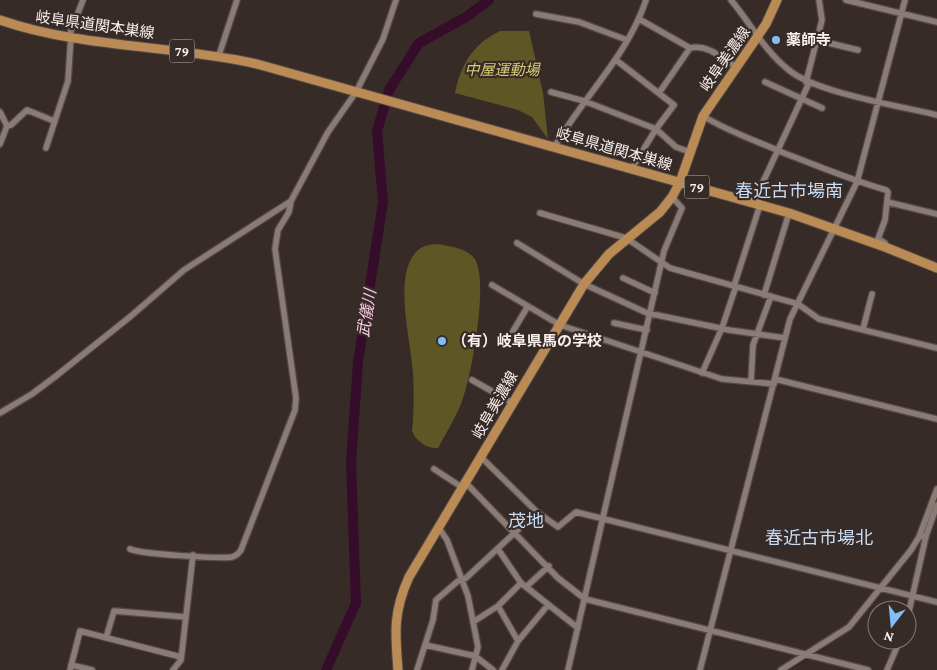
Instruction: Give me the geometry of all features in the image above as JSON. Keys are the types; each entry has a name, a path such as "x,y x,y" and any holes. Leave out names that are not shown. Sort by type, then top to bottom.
{"main road":[{"name":"岐阜美濃線","path":"398,670 394,632 399,600 408,577 481,457 511,402 584,284 602,261 626,238 660,212 672,197 680,182 704,116 758,35 777,0"},
{"name":"岐阜県道関本巣線","path":"0,20 41,33 219,55 359,92 789,213 835,228 937,268"}],"street":[{"path":"46,148 68,81 70,36 83,0"},
{"path":"219,55 238,0"},
{"path":"130,549 134,551 233,557 238,554 294,417 296,398 275,249 278,230 289,212 291,201 328,132 359,92 383,39 396,0"},
{"path":"555,146 584,102 616,60 639,20 646,0"},
{"path":"702,373 722,328 749,244 763,182 808,83 822,15 819,0"},
{"path":"846,0 937,22"},
{"path":"700,670 785,338 798,304 857,182 905,0"},
{"path":"734,1 761,42 788,70 808,83 937,115"},
{"path":"536,14 579,22 627,40"},
{"path":"639,20 690,48 700,46 736,66"},
{"path":"816,40 858,50"},
{"path":"660,93 690,48"},
{"path":"616,60 674,105 674,108 656,128 632,168"},
{"path":"765,82 822,108"},
{"path":"551,92 656,128 676,147 690,152"},
{"path":"0,144 7,126 11,125 27,110 54,121"},
{"path":"0,112 7,126"},
{"path":"704,116 728,130 857,182 886,190 888,192 885,220 878,239 885,243 885,247"},
{"path":"568,670 664,251 682,208 672,197"},
{"path":"0,413 32,394 56,376 131,316 184,270 291,201"},
{"path":"887,202 937,214"},
{"path":"540,213 626,238 662,264 798,304 819,319 937,348"},
{"path":"751,382 753,345 789,213"},
{"path":"517,242 584,284 650,314 785,338"},
{"path":"623,278 655,293"},
{"path":"492,285 560,325 722,380 775,381 937,419"},
{"path":"863,329 872,294"},
{"path":"506,344 528,306"},
{"path":"614,323 647,330"},
{"path":"472,380 511,402"},
{"path":"481,457 537,512 558,527 561,526 572,512 576,512 937,602"},
{"path":"434,468 464,485 549,566 558,578 585,599 868,670"},
{"path":"781,670 849,627 918,537 937,490"},
{"path":"912,600 926,536 936,508"},
{"path":"416,670 425,645 436,600 498,549 537,512"},
{"path":"439,528 447,540 468,596 478,647 472,670"},
{"path":"918,537 926,536"},
{"path":"498,549 524,585 578,628"},
{"path":"173,670 181,656 193,555"},
{"path":"473,622 498,606 549,566"},
{"path":"498,606 518,641"},
{"path":"502,670 518,641 548,606"},
{"path":"106,638 114,611 186,617"},
{"path":"92,670 71,667 80,631 181,656"},
{"path":"425,645 476,656 493,670"},
{"path":"887,670 896,650"}],"green space":[{"name":"中屋運動場","path":"500,31 529,31 543,93 548,139 532,117 518,110 455,93 465,64 475,49 482,42"},
{"name":"（有）岐阜県馬の学校","path":"439,244 458,248 474,258 478,269 480,285 480,306 474,352 465,392 459,410 438,448 434,448 422,444 412,431 413,373 406,315 405,284 407,271 414,255 423,247"}],"waterway":[{"name":"武儀川","path":"326,670 356,603 351,462 358,362 383,202 377,131 389,90 419,43 466,17 489,0"},
{"path":"916,547 921,539"},
{"path":"815,653 848,631 882,590"},
{"path":"787,670 809,657"}],"place":[{"name":"薬師寺","path":"776,40"},
{"name":"（有）岐阜県馬の学校","path":"442,341"}],"district":[{"name":"春近古市場南","path":"789,191"},
{"name":"茂地","path":"526,521"},
{"name":"春近古市場北","path":"819,538"}]}
